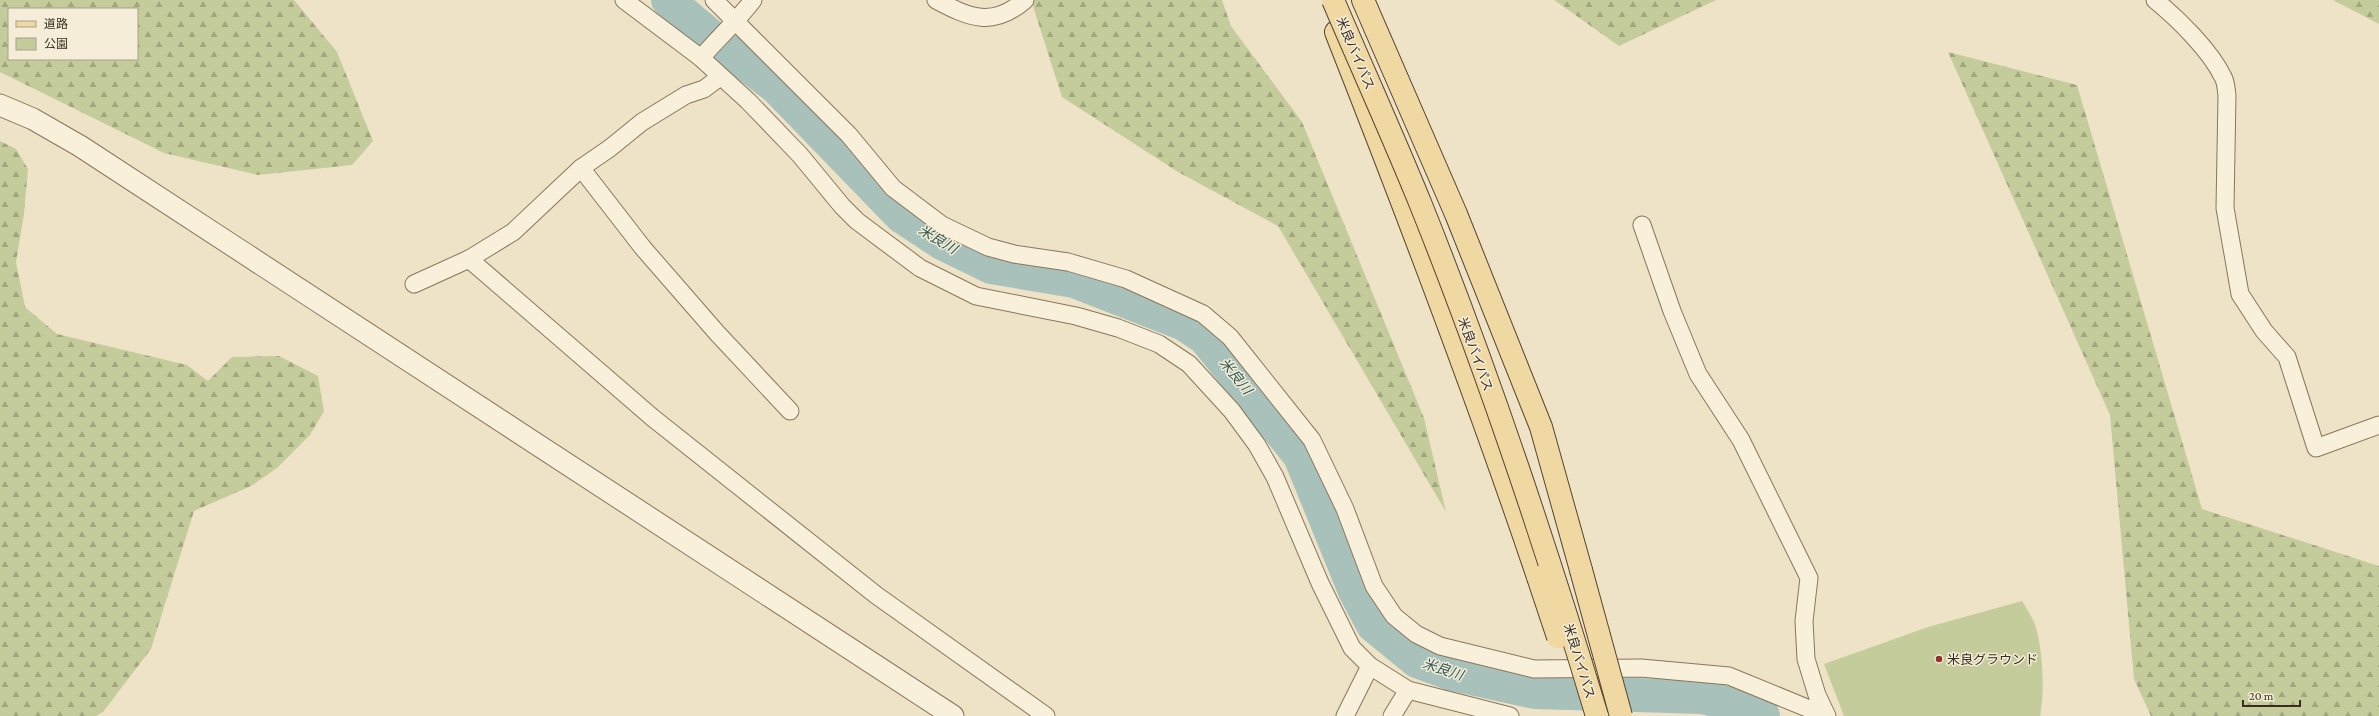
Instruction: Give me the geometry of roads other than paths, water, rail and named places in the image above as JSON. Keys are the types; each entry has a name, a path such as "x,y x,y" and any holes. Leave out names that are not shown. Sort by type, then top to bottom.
{"main road":[{"path":"1323,0 1411,220 1496,452 1584,716"},
{"name":"米良バイパス","path":"1333,0 1421,205 1504,428 1554,572 1597,716"},
{"name":"米良バイパス","path":"1348,0 1430,194 1489,348 1574,602 1608,716"},
{"path":"1363,0 1456,214 1541,427 1622,716"}],"street":[{"path":"624,0 703,55 720,77 776,128 857,221 920,268 976,296 1076,316 1118,328 1159,344 1190,364 1232,411 1257,445 1275,477 1301,542 1352,648 1370,666 1408,690 1510,716"},
{"path":"714,0 732,25 849,135 893,188 942,225 988,247 1021,255 1068,262 1126,279 1203,314 1219,326 1230,337 1312,440 1345,509 1374,586 1394,616 1416,634 1440,646 1534,669 1642,668 1729,676 1826,715"},
{"path":"703,55 732,25 753,0"},
{"path":"936,0 961,14 978,18 1012,12 1025,0"},
{"path":"2155,0 2178,21 2207,53 2224,78 2227,95 2225,208 2240,294 2264,331 2287,357 2316,448 2379,425"},
{"path":"414,284 469,259 513,232 581,168 654,114 686,95 704,89 720,77"},
{"path":"0,105 33,119 80,146 953,716"},
{"path":"581,168 653,259 716,333 790,411"},
{"path":"1642,225 1672,311 1698,374 1741,440 1809,578 1804,621 1806,659 1826,715"},
{"path":"469,259 653,418 876,595 1046,716"},
{"path":"1345,716 1370,666"},
{"path":"1392,716 1408,690"}],"waterway":[{"name":"米良川","path":"668,0 725,48 776,87 901,216 942,243 991,267 1074,281 1184,324 1205,338 1300,456 1355,591 1373,625 1417,661 1452,674 1535,692 1702,697 1740,706 1763,716"}],"place":[{"name":"米良グラウンド","path":"1939,659"}]}
